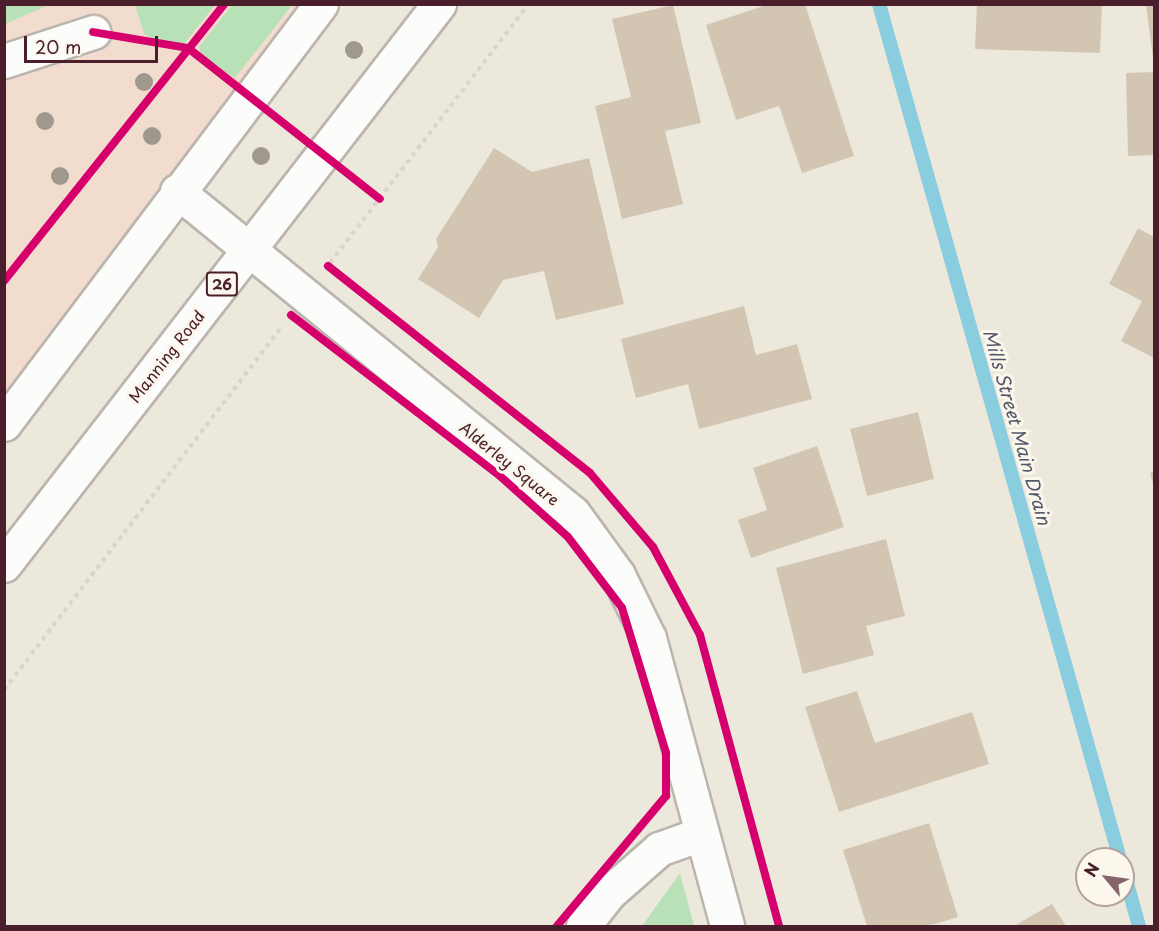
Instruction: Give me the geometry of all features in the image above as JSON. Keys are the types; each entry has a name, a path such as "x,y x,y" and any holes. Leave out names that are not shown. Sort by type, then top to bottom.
{"main road":[{"path":"4,423 177,191 321,4"},
{"name":"Manning Road","path":"4,565 439,4"},
{"path":"4,61 93,32"},
{"name":"Alderley Square","path":"177,191 250,248 579,522 618,575 649,638 727,927"},
{"path":"583,927 609,893 659,849 701,834"}],"path":[{"path":"4,690 529,4"},
{"path":"372,193 380,199"},
{"path":"328,266 337,274"}],"shaded area":[{"path":"5,5 309,5 5,393"}],"green space":[{"path":"5,4 49,4 49,5 5,24"},
{"path":"135,4 215,5 180,49 160,46 144,33"},
{"path":"232,5 292,5 235,78 202,57 199,47"},
{"path":"680,873 694,926 642,926"}],"building":[{"path":"769,4 805,4 854,156 802,173 779,106 736,120 706,25"},
{"path":"977,4 1102,4 1100,53 975,49"},
{"path":"1146,4 1154,4 1154,59 1153,59"},
{"path":"673,5 701,123 665,131 683,204 622,219 595,106 631,97 612,19"},
{"path":"1154,72 1154,155 1128,156 1126,73"},
{"path":"494,148 532,172 589,158 624,304 556,320 544,271 503,280 479,318 418,279 438,247 436,239"},
{"path":"1138,228 1154,237 1154,358 1121,341 1142,301 1109,284"},
{"path":"744,306 756,355 797,344 812,399 699,429 688,384 636,398 621,339"},
{"path":"918,412 934,479 867,496 850,429"},
{"path":"817,446 844,527 751,558 738,520 767,510 753,468"},
{"path":"1154,471 1154,487 1150,473"},
{"path":"886,539 905,616 866,626 874,655 803,674 776,568"},
{"path":"857,691 875,743 972,712 989,764 839,812 805,707"},
{"path":"929,823 958,917 928,926 867,926 843,850"},
{"path":"1052,904 1066,926 1014,926"}],"waterway":[{"name":"Mills Street Main Drain","path":"879,4 1117,847"},
{"name":"Mills Street Main Drain","path":"1134,907 1139,926"}],"cycle path":[{"path":"4,281 224,4"},
{"path":"93,32 188,48 380,199"},
{"path":"328,266 590,473 653,547 700,635 779,926"},
{"path":"291,315 500,476 568,537 622,608 666,753 666,796 557,926"}]}
